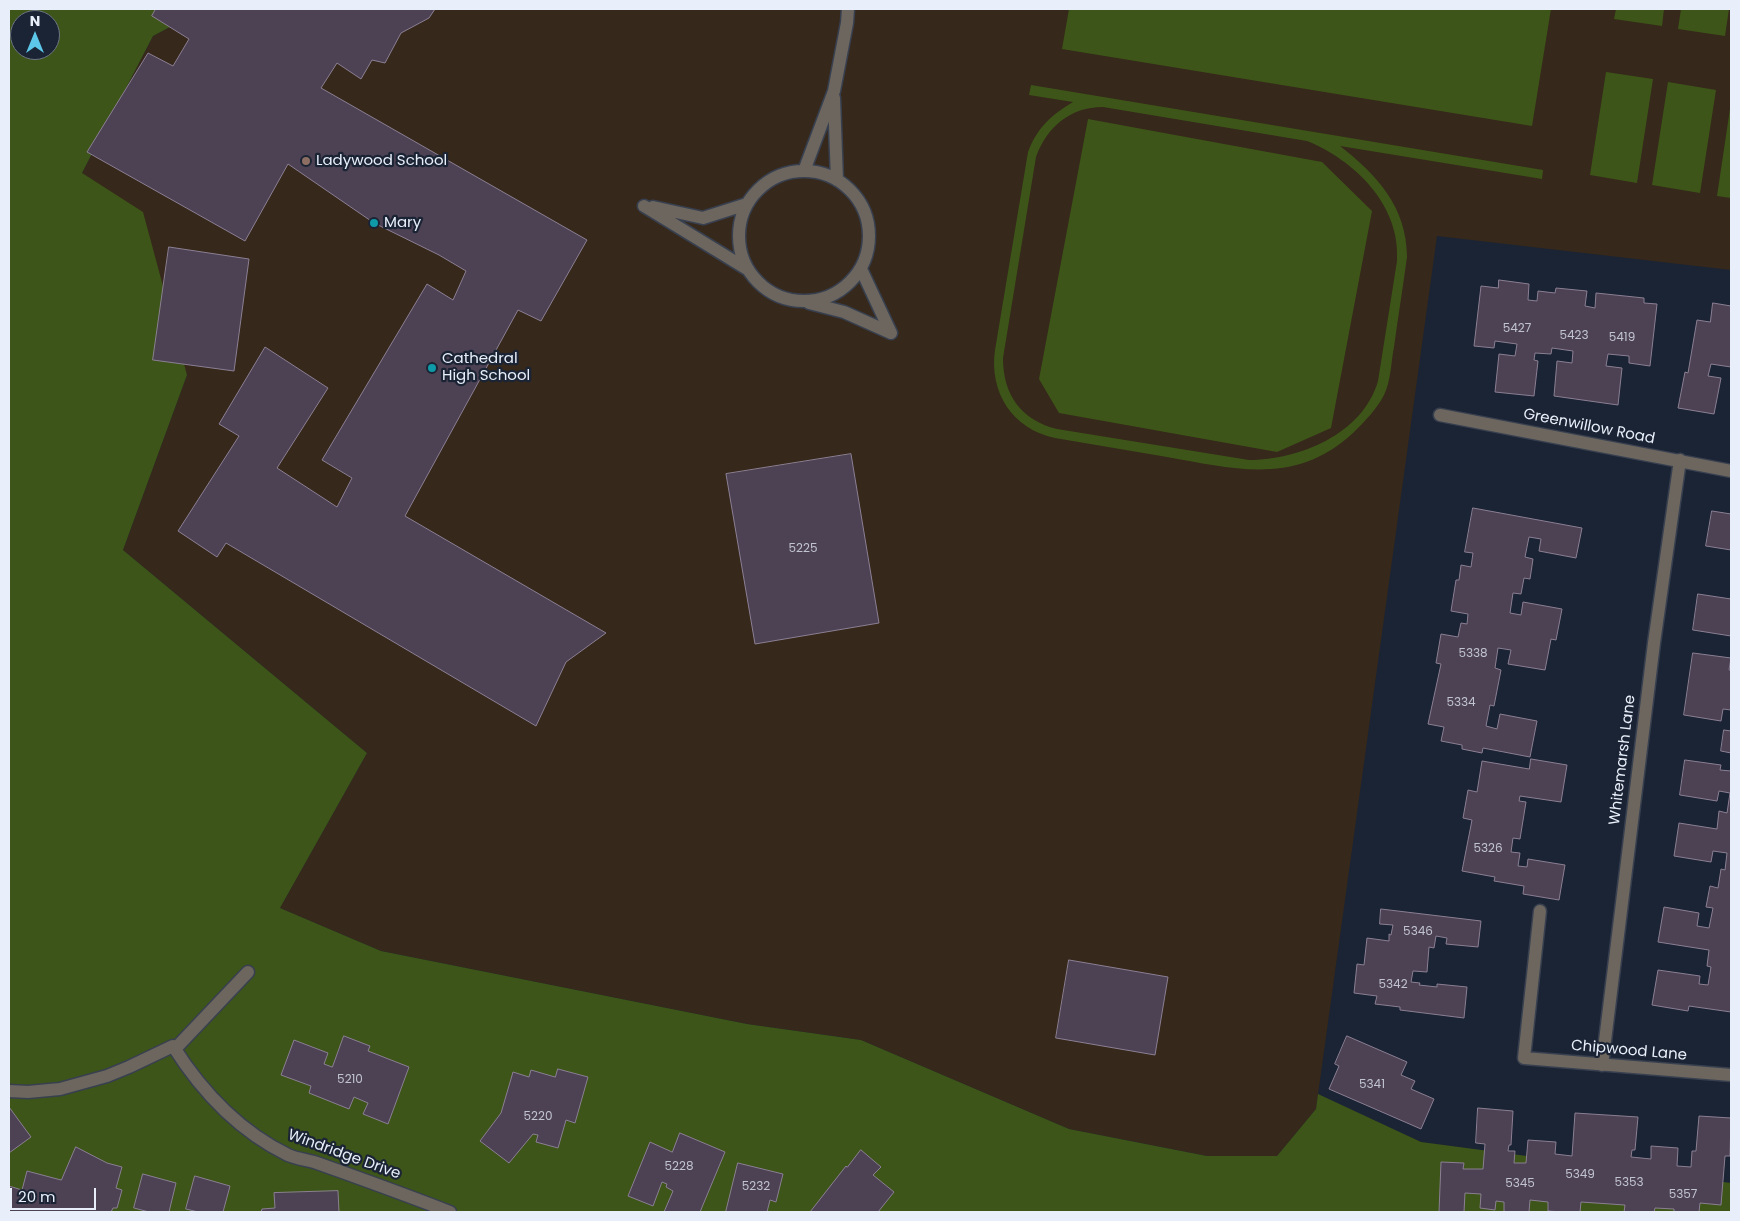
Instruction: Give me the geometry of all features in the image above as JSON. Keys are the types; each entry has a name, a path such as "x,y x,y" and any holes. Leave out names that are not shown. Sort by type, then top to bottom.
{"street":[{"path":"804,171 834,90 848,9"},
{"path":"834,90 837,180"},
{"path":"804,302 821,300 837,293 850,283 861,269 868,250 870,230 864,210 853,193 837,180 821,173 804,171 787,173 771,180 757,190 747,204 739,225 739,248 747,269 757,283 771,293 787,300 804,302 844,312 891,333 861,269"},
{"path":"747,204 703,218 644,206 747,269"},
{"name":"Greenwillow Road","path":"1440,415 1731,470"},
{"name":"Whitemarsh Lane","path":"1602,1065 1654,642 1680,460"},
{"name":"Chipwood Lane","path":"1540,911 1524,1058 1731,1075"},
{"path":"9,1091 28,1092 60,1088 106,1076 173,1046 175,1049 248,972"},
{"name":"Windridge Drive","path":"175,1049 214,1101 255,1136 290,1156 375,1183 450,1212"}],"shaded area":[{"name":"Cathedral High School","path":"204,9 1731,9 1731,270 1437,236 1316,1109 1277,1156 1207,1156 1069,1129 861,1040 747,1024 381,951 280,908 367,753 123,550 187,375 82,173 153,36"}],"green space":[{"path":"9,9 204,9 153,36 82,173 143,212 187,375 123,550 367,753 280,908 381,951 747,1024 861,1040 1069,1129 1207,1156 1277,1156 1316,1109 1318,1094 1421,1142 1731,1183 1731,1212 9,1212"},
{"path":"1069,9 1551,9 1532,126 1062,49"},
{"path":"1616,9 1664,9 1662,26 1614,19"},
{"path":"1681,9 1729,9 1725,36 1678,29"},
{"path":"1606,72 1653,79 1637,183 1590,175"},
{"path":"1668,82 1716,90 1700,193 1652,185"},
{"path":"1031,85 1543,170 1542,179 1340,146 1366,169 1387,194 1396,208 1406,239 1407,257 1386,390 1374,410 1353,433 1331,450 1309,461 1287,467 1264,469 1217,466 1055,438 1027,426 1016,417 1000,394 994,365 995,350 1028,152 1040,129 1058,112 1073,102 1029,95","holes":["1103,107 1307,141 1325,149 1341,160 1371,187 1383,203 1391,221 1396,241 1397,261 1378,381 1370,400 1359,416 1344,429 1308,449 1268,459 1249,460 1057,429 1033,419 1016,404 1006,383 1003,358 1036,157 1053,128 1070,115 1091,108"]},
{"path":"1731,102 1731,198 1717,196"},
{"path":"1088,119 1322,162 1372,211 1331,428 1277,452 1059,413 1039,379"}],"building":[{"name":"Cathedral High School","path":"156,9 435,9 429,18 401,33 385,63 372,60 361,79 337,63 321,88 587,240 541,321 518,310 405,516 606,633 566,662 536,726 226,543 217,557 178,531 239,436 219,424 265,347 328,388 277,468 337,507 352,478 322,460 427,284 453,300 466,271 439,255 374,223 288,164 245,241 87,152 148,53 173,66 189,39 152,16"},
{"path":"169,247 249,259 234,371 153,360"},
{"path":"1499,280 1529,284 1528,300 1537,301 1538,291 1555,293 1556,288 1587,291 1585,306 1595,308 1596,293 1644,298 1644,303 1657,304 1650,366 1629,363 1629,356 1608,354 1606,366 1622,368 1618,405 1554,396 1557,361 1572,363 1573,351 1552,348 1551,354 1535,353 1534,360 1538,361 1534,396 1495,392 1499,354 1515,356 1517,344 1495,341 1494,348 1474,346 1481,286 1498,288"},
{"path":"1713,303 1731,306 1731,367 1711,364 1708,376 1721,378 1714,414 1678,408 1685,372 1688,373 1697,320 1710,322"},
{"path":"851,454 879,623 755,644 726,474"},
{"path":"1473,508 1582,528 1576,558 1539,551 1541,539 1529,537 1525,557 1533,559 1530,579 1524,578 1521,594 1513,593 1510,613 1521,615 1523,602 1562,609 1556,640 1551,639 1545,670 1508,664 1511,650 1498,648 1495,668 1501,670 1494,706 1490,705 1486,726 1497,729 1500,714 1537,721 1530,757 1483,748 1482,753 1462,749 1462,745 1441,741 1444,727 1428,724 1441,664 1436,663 1441,634 1458,637 1461,623 1467,624 1468,614 1451,611 1456,580 1459,580 1461,565 1471,567 1473,553 1465,552"},
{"path":"1712,511 1731,514 1731,550 1706,546"},
{"path":"1698,594 1731,599 1731,636 1693,630"},
{"path":"1693,653 1731,658 1729,670 1731,670 1731,710 1723,709 1721,721 1684,715"},
{"path":"1724,730 1731,731 1731,753 1721,751"},
{"path":"1531,759 1567,765 1561,802 1520,796 1519,801 1526,802 1520,839 1513,838 1511,852 1520,853 1518,866 1527,867 1528,859 1565,865 1559,900 1523,894 1524,886 1494,881 1495,877 1462,871 1472,820 1463,818 1468,790 1477,792 1482,761 1529,769"},
{"path":"1685,760 1721,765 1720,770 1731,771 1731,1012 1689,1006 1688,1011 1652,1005 1658,970 1700,976 1699,984 1708,985 1711,967 1707,966 1709,950 1658,942 1664,907 1699,913 1697,926 1709,928 1713,908 1706,907 1710,886 1718,888 1721,869 1725,870 1727,853 1713,851 1711,862 1674,856 1679,823 1717,829 1719,811 1727,813 1730,793 1719,791 1717,801 1680,795"},
{"path":"1381,909 1481,921 1478,947 1446,944 1447,938 1436,936 1434,948 1429,947 1427,972 1413,971 1411,982 1437,987 1437,984 1467,987 1464,1018 1400,1010 1400,1007 1375,1004 1377,996 1354,993 1357,964 1364,965 1367,938 1389,941 1389,934 1391,935 1393,925 1380,924"},
{"path":"1069,960 1168,977 1155,1055 1056,1038"},
{"path":"344,1036 370,1046 368,1051 409,1067 388,1124 363,1114 368,1103 354,1097 349,1109 309,1093 311,1086 281,1075 294,1040 328,1053 324,1064 332,1067"},
{"path":"1347,1036 1407,1062 1401,1075 1415,1081 1411,1089 1434,1099 1421,1129 1329,1089 1339,1066 1335,1064"},
{"path":"558,1069 588,1077 575,1123 566,1120 558,1148 536,1142 538,1135 533,1134 509,1163 480,1141 501,1113 513,1072 529,1077 531,1070 555,1077"},
{"path":"9,1107 31,1137 9,1153"},
{"path":"1478,1108 1513,1111 1511,1145 1509,1145 1508,1151 1515,1151 1514,1163 1526,1163 1528,1140 1556,1142 1555,1154 1572,1156 1575,1113 1638,1117 1635,1150 1632,1150 1631,1157 1651,1159 1651,1146 1678,1148 1677,1166 1691,1167 1692,1151 1696,1151 1699,1116 1731,1118 1730,1156 1725,1156 1721,1205 1700,1203 1699,1212 1674,1212 1674,1209 1655,1208 1654,1212 1624,1212 1625,1205 1581,1202 1580,1212 1562,1212 1548,1211 1548,1202 1530,1200 1529,1212 1504,1212 1504,1202 1496,1201 1495,1210 1480,1208 1481,1194 1465,1193 1464,1212 1439,1212 1441,1162 1464,1163 1463,1169 1483,1169 1485,1144 1476,1143"},
{"path":"680,1133 725,1152 700,1212 664,1212 673,1191 666,1187 667,1184 662,1182 653,1206 628,1196 650,1142 672,1152"},
{"path":"76,1147 107,1163 122,1167 116,1188 122,1190 117,1208 113,1208 111,1212 9,1212 9,1186 22,1190 27,1171 61,1180"},
{"path":"861,1150 881,1167 873,1175 894,1192 878,1212 810,1212 846,1166"},
{"path":"738,1163 783,1174 776,1202 770,1200 767,1212 726,1212"},
{"path":"143,1174 176,1183 169,1212 149,1212 134,1208"},
{"path":"195,1176 230,1186 223,1212 198,1212 186,1209"},
{"path":"338,1191 339,1212 261,1212 262,1209 275,1208 274,1193"}],"place":[{"name":"Ladywood School","path":"306,161"},
{"name":"Mary","path":"374,223"},
{"name":"Cathedral High School","path":"432,368"}]}
